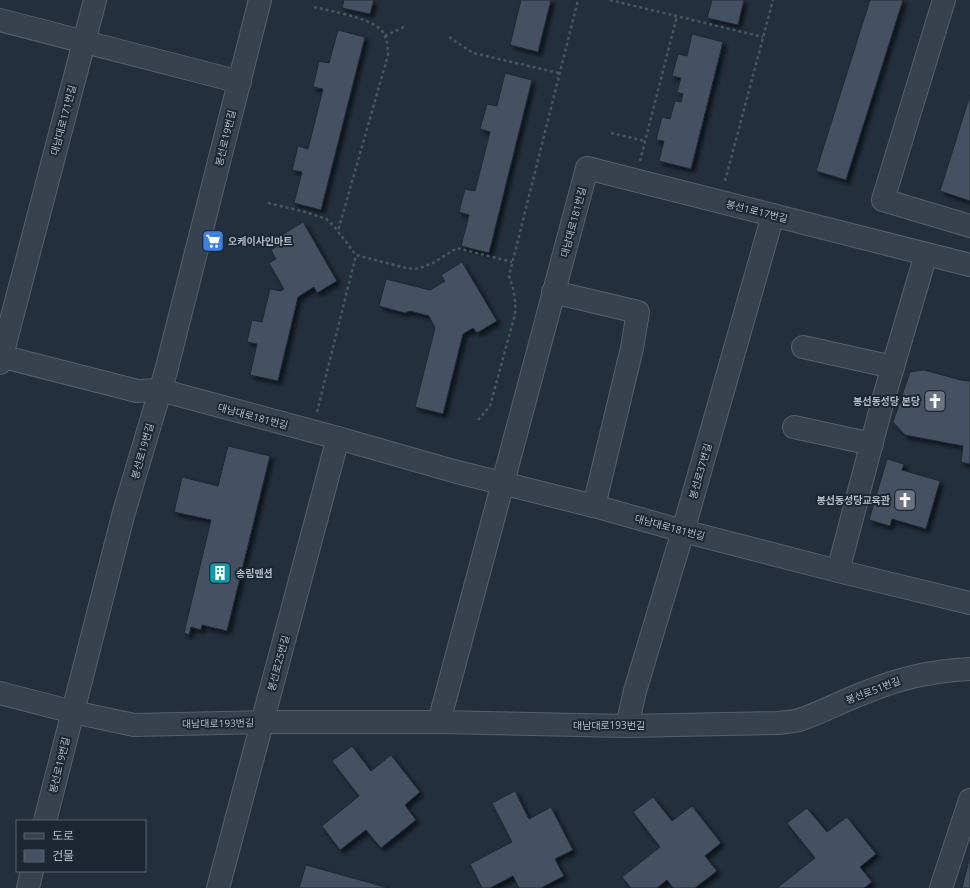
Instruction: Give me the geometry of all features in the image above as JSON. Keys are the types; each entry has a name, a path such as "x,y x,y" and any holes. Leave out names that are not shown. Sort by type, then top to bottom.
{"street":[{"name":"대남대로171번길","path":"43,198 94,0"},
{"name":"봉선로19번길","path":"45,820 124,512 166,371 260,0"},
{"path":"944,0 883,200 970,226"},
{"path":"0,20 240,82"},
{"name":"봉선1로17번길","path":"587,168 970,265"},
{"name":"대남대로181번길","path":"503,483 587,168"},
{"name":"대남대로181번길","path":"43,198 1,359 137,391 160,390 457,472 594,506 683,531 970,603"},
{"name":"봉선로37번길","path":"626,726 773,215"},
{"path":"838,570 882,404 926,254"},
{"path":"553,292 638,312 630,356 594,506"},
{"path":"803,347 893,367"},
{"path":"794,427 872,444"},
{"name":"봉선로25번길","path":"218,888 338,438"},
{"path":"439,722 503,483"},
{"name":"봉선로51번길","path":"778,723 798,720 864,692 915,675 949,670 970,669"},
{"name":"대남대로193번길","path":"0,693 73,712 134,725 262,722 439,722 626,726 778,723"},
{"path":"941,888 970,800"},
{"path":"28,888 32,872"}],"path":[{"path":"478,420 490,406 515,314 515,290 509,276 578,0"},
{"path":"610,0 764,37"},
{"path":"719,202 774,0"},
{"path":"314,7 368,22 378,27 382,31 388,45 388,55 338,231"},
{"path":"634,180 677,16"},
{"path":"384,36 404,27"},
{"path":"449,37 473,53 559,73"},
{"path":"611,133 645,141"},
{"path":"268,203 320,216 333,225 356,255 406,268 423,267 433,263 457,248 512,262"},
{"path":"312,431 356,255"}],"building":[{"path":"344,0 374,0 370,14 342,8"},
{"path":"521,0 551,0 538,52 510,45"},
{"path":"712,0 744,0 738,25 707,18"},
{"path":"870,0 903,0 846,180 816,171"},
{"path":"338,30 365,37 321,210 294,203 302,172 292,170 298,146 308,149 323,89 313,87 319,61 329,63"},
{"path":"692,34 723,42 691,169 659,161 664,141 656,140 662,117 670,119 675,101 681,102 683,94 677,92 681,78 672,76 678,54 687,56"},
{"path":"505,73 532,80 489,253 461,246 469,215 459,212 465,189 475,191 490,132 480,129 487,104 497,106"},
{"path":"970,95 970,201 940,191"},
{"path":"303,222 337,281 317,293 314,287 298,297 278,381 250,375 257,344 247,342 252,320 262,322 270,289 281,291 284,289 269,263 276,259 271,250 285,241 282,235"},
{"path":"462,262 497,321 477,333 473,328 463,334 443,414 415,407 435,328 429,316 410,311 405,313 379,306 386,279 430,290 445,281 441,275"},
{"name":"봉선동성당 본당","path":"924,370 970,381 970,464 961,462 963,446 905,435 893,422 910,372"},
{"name":"송림맨션","path":"228,446 270,456 227,631 202,625 201,630 191,627 189,635 184,633 211,520 174,512 182,477 218,486"},
{"name":"봉선동성당교육관","path":"887,459 904,464 902,470 940,481 926,529 892,519 890,526 869,520"},
{"path":"352,746 371,771 391,755 420,792 405,805 416,820 381,848 366,830 340,850 322,826 359,796 332,761"},
{"path":"515,791 529,819 551,807 573,850 555,859 564,876 541,888 519,888 513,876 490,888 482,888 470,864 512,842 492,803"},
{"path":"653,797 672,821 692,806 721,843 705,856 717,871 695,888 673,888 667,880 657,888 631,888 622,877 660,847 633,812"},
{"path":"807,808 827,832 847,817 876,854 860,867 872,882 864,888 777,888 815,858 787,823"},
{"path":"970,856 970,888 962,888"},
{"path":"306,865 389,888 299,888"}],"place":[{"name":"오케이사인마트","path":"213,241"},
{"name":"봉선동성당 본당","path":"935,401"},
{"name":"봉선동성당교육관","path":"905,500"},
{"name":"송림맨션","path":"220,573"}]}
